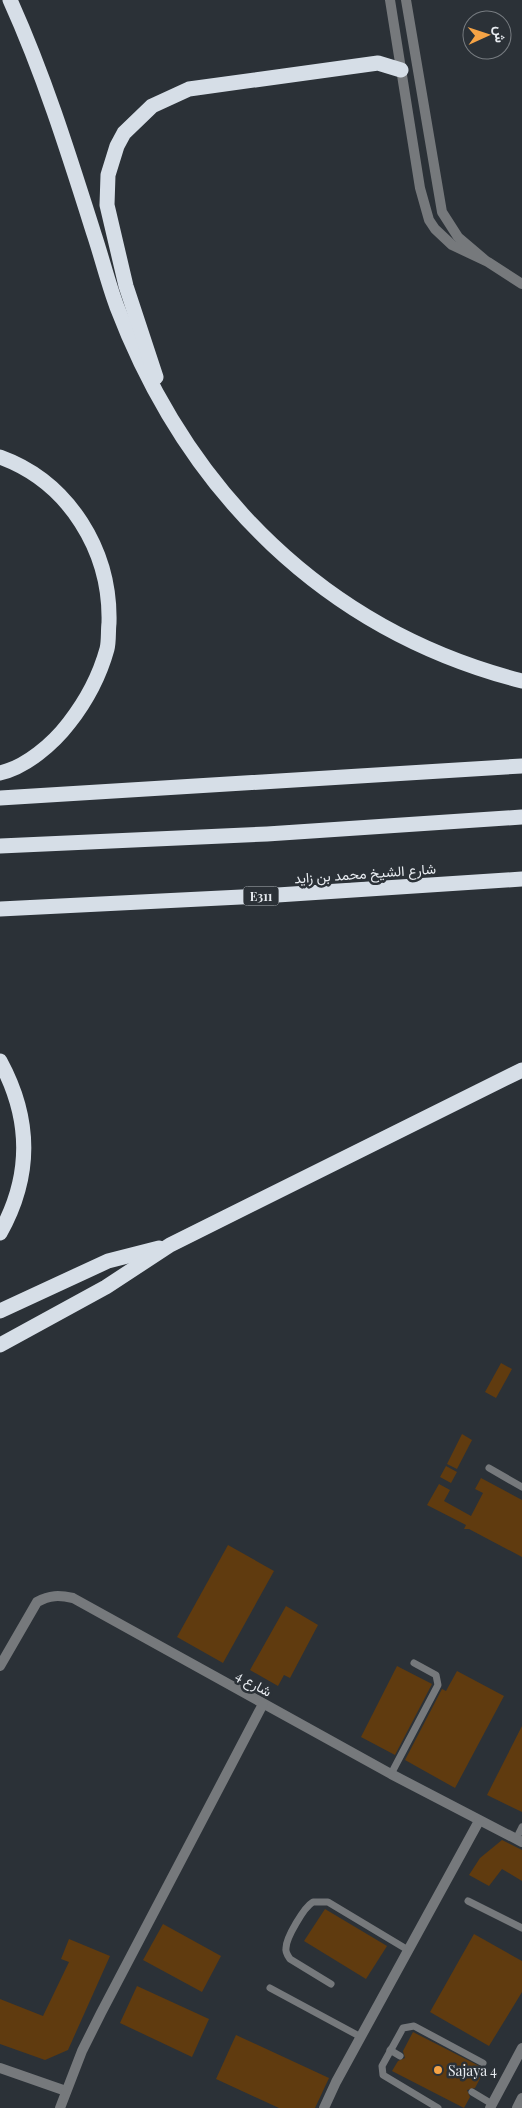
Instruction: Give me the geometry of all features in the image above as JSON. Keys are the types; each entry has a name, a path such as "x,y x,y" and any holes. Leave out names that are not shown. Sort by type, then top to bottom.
{"highway":[{"path":"10,0 24,32 66,146 117,305 130,338 160,400 196,459 233,506 262,536 312,580 367,617 420,645 477,667 522,681"},
{"path":"160,400 154,368 126,286 107,204 108,174 117,146 124,133 152,106 189,89 378,63 402,70"},
{"path":"0,457 16,462 51,486 80,517 98,556 109,599 108,648 88,698 56,739 12,770 0,774"},
{"path":"0,798 522,766"},
{"path":"0,846 267,834 522,817"},
{"name":"شارع الشيخ محمد بن زايد","path":"0,909 262,896 522,878"},
{"path":"0,1061 17,1100 23,1144 23,1167 19,1189 10,1216 0,1233"},
{"path":"0,1345 106,1287 170,1245 522,1070"},
{"path":"0,1310 108,1261 170,1245"}],"street":[{"path":"390,0 420,188 430,220 435,229 452,245 488,262"},
{"path":"406,0 442,212 458,237 488,262 522,284"},
{"name":"شارع 4","path":"0,1666 37,1602 48,1596 60,1595 84,1603 391,1774 519,1840"},
{"path":"60,2108 101,2013 263,1704"},
{"path":"324,2108 479,1821"},
{"path":"491,2106 522,2048"},
{"path":"0,2068 66,2091"},
{"path":"517,2108 522,2098"}],"lane":[{"path":"488,1468 522,1486"},
{"path":"391,1774 438,1685 436,1676 414,1663"},
{"path":"519,1840 522,1827"},
{"path":"468,1901 522,1928"},
{"path":"331,1984 290,1959 286,1953 286,1945 305,1909 313,1902 328,1902 408,1950"},
{"path":"270,1988 361,2037"},
{"path":"438,2108 383,2076 382,2066 403,2028 411,2026 483,2063"},
{"path":"390,2050 400,2056"},
{"path":"472,2092 491,2106"}],"building":[{"path":"501,1363 512,1369 496,1398 485,1392"},
{"path":"462,1434 472,1440 457,1469 447,1464"},
{"path":"446,1466 457,1472 451,1483 440,1477"},
{"path":"481,1478 522,1500 522,1557 469,1529 464,1529 466,1525 427,1505 439,1484 450,1490 444,1501 471,1516 483,1493 475,1489"},
{"path":"228,1545 274,1571 223,1663 177,1637"},
{"path":"286,1606 318,1625 290,1678 284,1675 278,1686 250,1670"},
{"path":"397,1666 432,1684 395,1755 361,1737"},
{"path":"457,1671 504,1696 455,1788 405,1760 442,1689 446,1691"},
{"path":"522,1726 522,1812 487,1795"},
{"path":"502,1840 522,1850 522,1881 502,1869 489,1886 469,1875 480,1858"},
{"path":"325,1909 387,1946 366,1979 304,1941"},
{"path":"163,1924 221,1956 202,1992 143,1960"},
{"path":"474,1934 522,1961 522,1992 489,2046 430,2012"},
{"path":"69,1939 110,1956 68,2050 45,2060 0,2044 0,1999 43,2016 69,1962 61,1959"},
{"path":"137,1986 209,2019 192,2057 120,2023"},
{"name":"Sajaya 4","path":"413,2032 485,2069 475,2088 467,2090 470,2097 464,2108 392,2071 398,2061 405,2058 403,2051"},
{"path":"236,2035 329,2078 315,2108 279,2108 216,2079"}],"place":[{"name":"Sajaya 4","path":"438,2070"}]}
